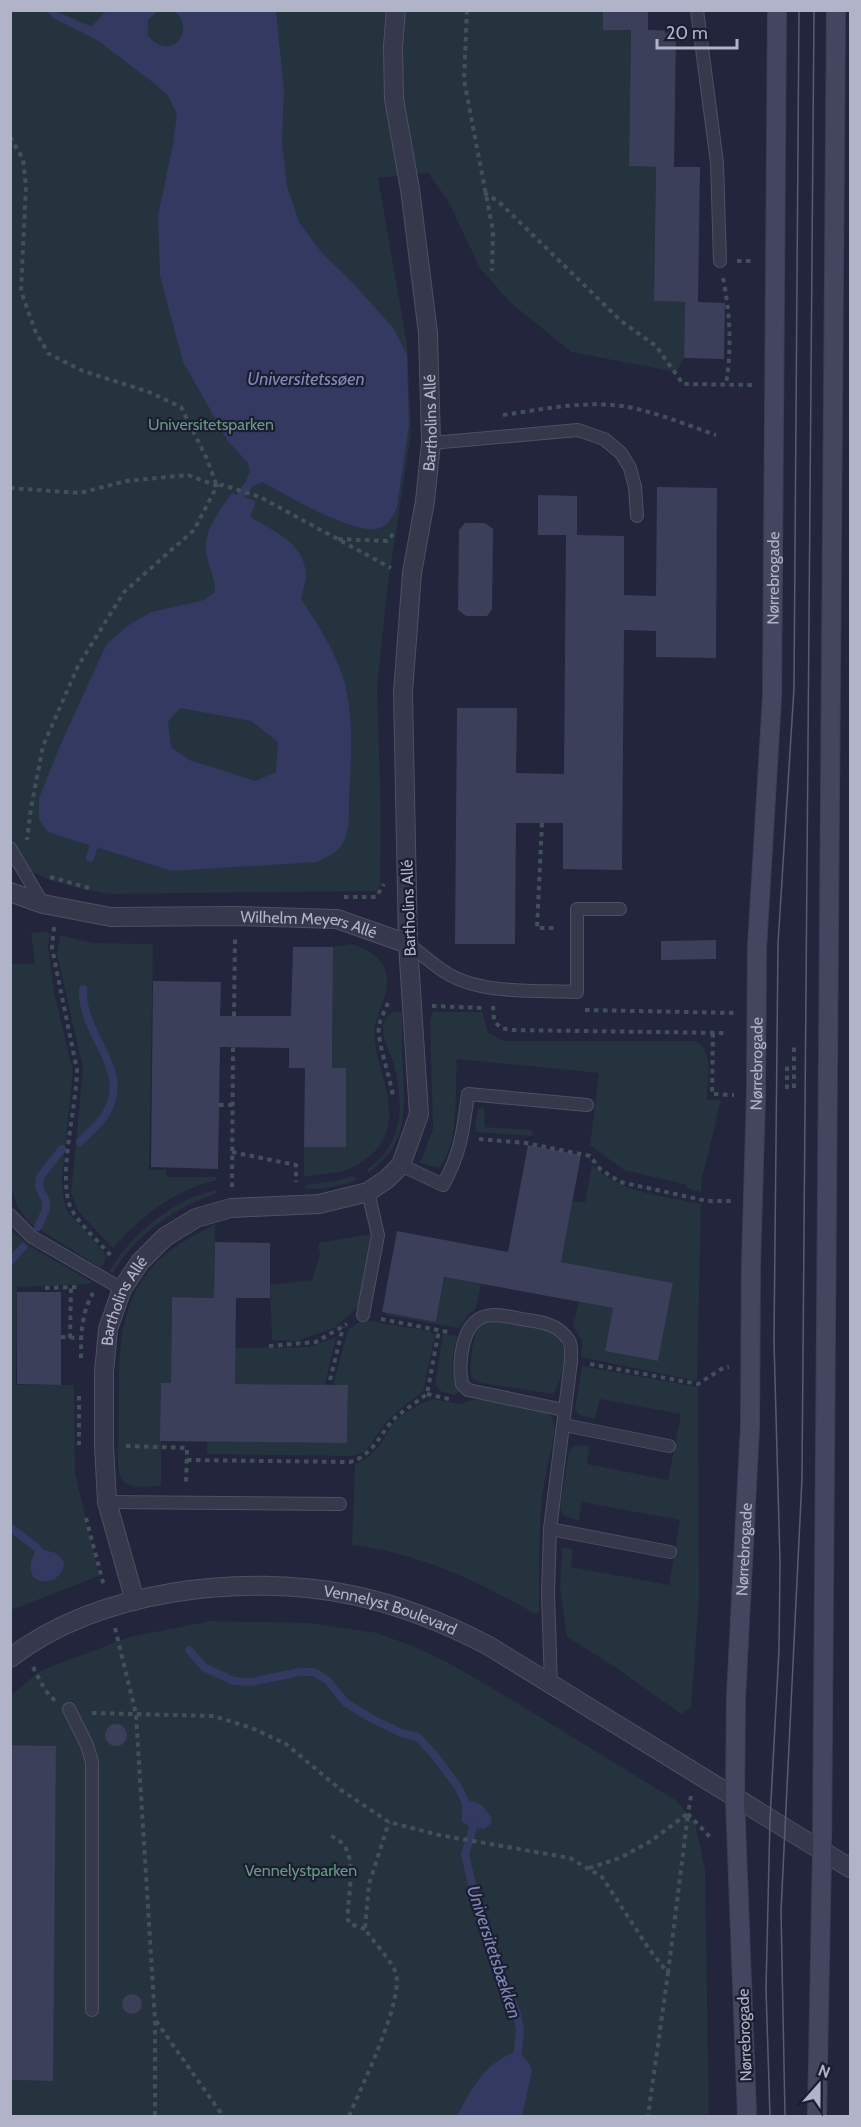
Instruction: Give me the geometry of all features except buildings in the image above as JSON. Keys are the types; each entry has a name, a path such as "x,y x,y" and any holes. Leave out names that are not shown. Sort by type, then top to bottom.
{"main road":[{"name":"Nørrebrogade","path":"747,2116 735,1798 736,1697 750,1426 757,948 772,697 777,10"},
{"path":"817,2116 822,1851 836,10"}],"street":[{"name":"Bartholins Allé","path":"135,1601 107,1502 104,1445 104,1372 108,1329 122,1289 140,1262 165,1237 196,1218 231,1208 319,1204 368,1192 387,1179 401,1165 419,1114 408,944 403,692 412,573 425,501 430,443 428,333 410,189 394,99 393,46 396,10"},
{"name":"Wilhelm Meyers Allé","path":"10,892 74,912 111,917 235,916 337,919 408,944"},
{"name":"Vennelyst Boulevard","path":"10,1658 23,1648 68,1624 111,1608 198,1589 262,1586 325,1590 353,1595 406,1610 459,1631 551,1684 850,1868"}],"lane":[{"path":"697,10 717,164 720,261"},
{"path":"430,443 578,430 604,439 621,453 630,468 635,487 637,516"},
{"path":"10,848 43,904"},
{"name":"Wilhelm Meyers Allé","path":"408,944 447,973 474,984 490,988 577,992 577,909 620,909"},
{"path":"401,1165 443,1185 454,1165 462,1137 468,1094 587,1105"},
{"path":"363,1315 378,1235 368,1192"},
{"path":"10,1215 32,1237 122,1289"},
{"path":"551,1684 548,1593 550,1529 571,1361 570,1341 560,1330 544,1323 497,1315 477,1320 466,1337 461,1362 462,1384 468,1390 564,1410"},
{"path":"564,1425 669,1446"},
{"path":"107,1502 340,1504"},
{"path":"550,1529 670,1552"},
{"path":"69,1709 87,1744 92,1762 92,2010"}],"path":[{"path":"467,10 464,80 493,231 492,271"},
{"path":"10,137 23,159 26,186 21,291 36,333 49,354 83,371 149,392 181,406 218,486"},
{"path":"484,193 498,201 621,321 656,346 683,384 726,384 731,352 727,299 720,261 775,261"},
{"path":"10,488 80,493 126,481 188,475 260,497 389,568 412,573"},
{"path":"93,889 24,870 31,808 43,746 78,666 124,592 194,530 218,486"},
{"path":"335,538 387,541 398,529"},
{"path":"542,823 537,927 576,929"},
{"path":"341,897 376,897 386,881"},
{"path":"43,904 55,928 52,948 77,1070 66,1194 73,1212 112,1258"},
{"path":"234,1016 235,916"},
{"path":"389,1000 379,1027 379,1037 391,1079 394,1102"},
{"path":"494,1014 494,1021 501,1028 512,1030 724,1033"},
{"path":"713,1033 712,1094 756,1095"},
{"path":"794,1043 794,1088"},
{"path":"232,1168 233,1047"},
{"path":"787,1062 787,1089"},
{"path":"219,1104 232,1105"},
{"path":"462,1137 526,1143 590,1156 600,1169 620,1182 692,1198 707,1201 753,1199"},
{"path":"232,1152 296,1165 296,1182"},
{"path":"70,1338 71,1287"},
{"path":"45,1288 96,1287"},
{"path":"187,1460 350,1462 366,1455 393,1420 427,1394 439,1330 363,1315 316,1342 269,1346"},
{"path":"330,1380 343,1327"},
{"path":"61,1337 81,1338"},
{"path":"571,1361 698,1384 723,1368 750,1366"},
{"path":"104,1445 187,1448 185,1503"},
{"path":"111,1608 136,1714 155,2020 155,2116"},
{"path":"136,1714 213,1716 252,1728 286,1744 341,1790 389,1822 439,1835 570,1858 602,1877 649,1949 668,1973"},
{"path":"648,2116 692,1790"},
{"path":"589,1868 620,1858 651,1841 688,1814"},
{"path":"688,1814 712,1839"},
{"path":"365,1929 369,1884 389,1822"},
{"path":"331,1836 342,1843 349,1859 351,1877 348,1920 350,1924 365,1929 396,1972 397,1991 391,2014 350,2116"},
{"path":"155,2020 223,2116"}],"green space":[{"name":"Universitetsparken","path":"603,10 603,30 631,30 629,166 656,167 654,301 685,302 684,358 676,372 571,352 510,302 480,268 448,201 428,173 378,178 407,344 411,433 387,591 377,689 381,817 380,886 376,891 109,894 50,880 27,869 11,840 10,11"},
{"path":"47,931 50,935 48,946 54,992 73,1072 62,1178 63,1196 67,1211 103,1251 106,1257 101,1268 31,1224 18,1208 11,1188 11,964 35,964 31,933"},
{"path":"60,935 93,943 153,944 149,1170 166,1170 167,1177 216,1177 217,1180 190,1189 165,1202 137,1223 113,1248 78,1211 71,1193 83,1069 57,954"},
{"path":"351,944 377,957 386,971 386,990 376,1021 375,1035 377,1055 388,1098 388,1125 384,1139 375,1151 357,1165 344,1171 304,1177 304,1147 346,1147 346,1068 332,1068 333,947"},
{"path":"394,1011 402,1013 404,1100 401,1127 391,1151 368,1173 367,1169 388,1148 398,1123 400,1109 397,1080 383,1030 384,1020"},
{"path":"433,1012 483,1012 488,1033 504,1041 696,1041 706,1052 708,1060 707,1100 721,1100 701,1182 701,1192 686,1188 687,1185 624,1170 590,1145 599,1073 457,1059 455,1116 451,1144 439,1168 420,1163 433,1129 430,1020"},
{"path":"484,1108 485,1127 530,1130 533,1132 532,1136 476,1132 478,1109"},
{"path":"592,1165 603,1175 629,1188 701,1204 697,1381 581,1357 582,1340 573,1326 579,1302 613,1308 605,1351 658,1361 673,1283 561,1262 572,1201 585,1202"},
{"path":"354,1176 357,1180 337,1186 304,1188 306,1185"},
{"path":"217,1190 215,1194 185,1207 157,1224 132,1247 113,1273 109,1272 129,1244 155,1220 185,1201"},
{"path":"215,1224 214,1298 172,1297 171,1383 161,1384 161,1486 128,1485 120,1476 118,1468 120,1360 127,1312 141,1282 165,1254"},
{"path":"13,1232 33,1248 92,1282 17,1287 16,1385 74,1385 75,1473 99,1576 11,1610 10,1234"},
{"path":"370,1234 372,1244 363,1293 358,1307 334,1328 297,1341 272,1340 270,1285 312,1280 320,1255 318,1243"},
{"path":"444,1277 481,1284 476,1308 459,1328 386,1315 386,1313 436,1322"},
{"path":"363,1320 430,1331 435,1336 423,1392 388,1420 365,1452 351,1456 207,1454 207,1441 347,1443 348,1385 333,1385 348,1330"},
{"path":"504,1321 538,1327 557,1336 565,1354 558,1385 553,1394 481,1383 471,1377 472,1350 478,1330 486,1323"},
{"path":"443,1334 457,1336 453,1372 454,1379 462,1391 454,1395 440,1391 435,1384"},
{"path":"336,1337 325,1385 235,1384 235,1348 309,1347"},
{"path":"582,1366 698,1387 699,1599 691,1708 681,1714 615,1667 567,1637 560,1588 562,1548 573,1549 571,1567 669,1585 680,1520 582,1502 579,1521 563,1515 560,1508 569,1451 576,1445 590,1446 587,1464 668,1480 681,1414 600,1399 595,1419 579,1415 575,1409"},
{"path":"433,1399 459,1404 477,1399 538,1409 549,1414 553,1419 555,1430 542,1494 539,1612 535,1614 447,1570 401,1555 352,1545 355,1464 373,1452 401,1416"},
{"name":"Vennelystparken","path":"211,1621 310,1623 377,1633 415,1647 489,1686 677,1801 695,1823 705,1869 709,2116 11,2116 10,2080 52,2081 56,1746 11,1745 11,1695 40,1671 129,1637"}],"water":[{"name":"Universitetssøen","path":"47,11 59,12 92,26 106,11 158,11 148,20 148,35 162,46 169,46 180,39 183,32 183,24 179,15 172,11 276,11 284,90 282,144 287,186 299,222 322,253 353,283 394,329 407,355 409,425 397,507 391,519 380,528 369,529 338,521 263,482 254,486 246,480 250,472 248,463 228,441 183,362 160,276 158,216 177,114 168,96 155,84 97,40 53,18"},
{"path":"232,493 256,501 250,517 278,533 301,555 306,576 301,599 337,661 345,684 350,712 351,741 349,821 343,843 335,852 317,862 172,871 48,832 39,820 39,798 106,645 127,626 151,612 204,600 215,592 206,542 210,527","holes":["180,708 251,721 278,742 276,772 256,781 189,760 171,747 168,722"]},
{"path":"37,1548 56,1553 64,1562 62,1571 50,1581 35,1578 31,1572 31,1562"},
{"path":"468,1801 476,1802 485,1809 492,1819 491,1824 484,1829 473,1828 462,1822 462,1806"},
{"path":"518,2051 529,2063 532,2071 522,2116 457,2116 481,2076 497,2061"}],"waterway":[{"path":"241,495 250,483"},
{"path":"90,858 93,848"},
{"name":"Universitetsbækken","path":"80,1142 105,1115 112,1099 114,1083 110,1068 90,1023 83,989"},
{"name":"Universitetsbækken","path":"38,1227 46,1209 46,1201 39,1187 40,1177 62,1149"},
{"name":"Universitetsbækken","path":"10,1262 23,1247"},
{"name":"Universitetsbækken","path":"10,1527 37,1548 43,1557"},
{"name":"Universitetsbækken","path":"189,1650 205,1668 234,1681 251,1682 300,1672 314,1672 327,1680 345,1702 372,1719 404,1734 418,1737 436,1757 458,1787 473,1828 465,1855 484,1932 517,2013 520,2030 518,2051"}],"tram line":[{"path":"770,2116 766,1989 770,1819 779,1650 780,1562 774,1341 778,944 794,688 799,10"},
{"path":"785,2116 781,1911 802,1478 814,10"}]}
